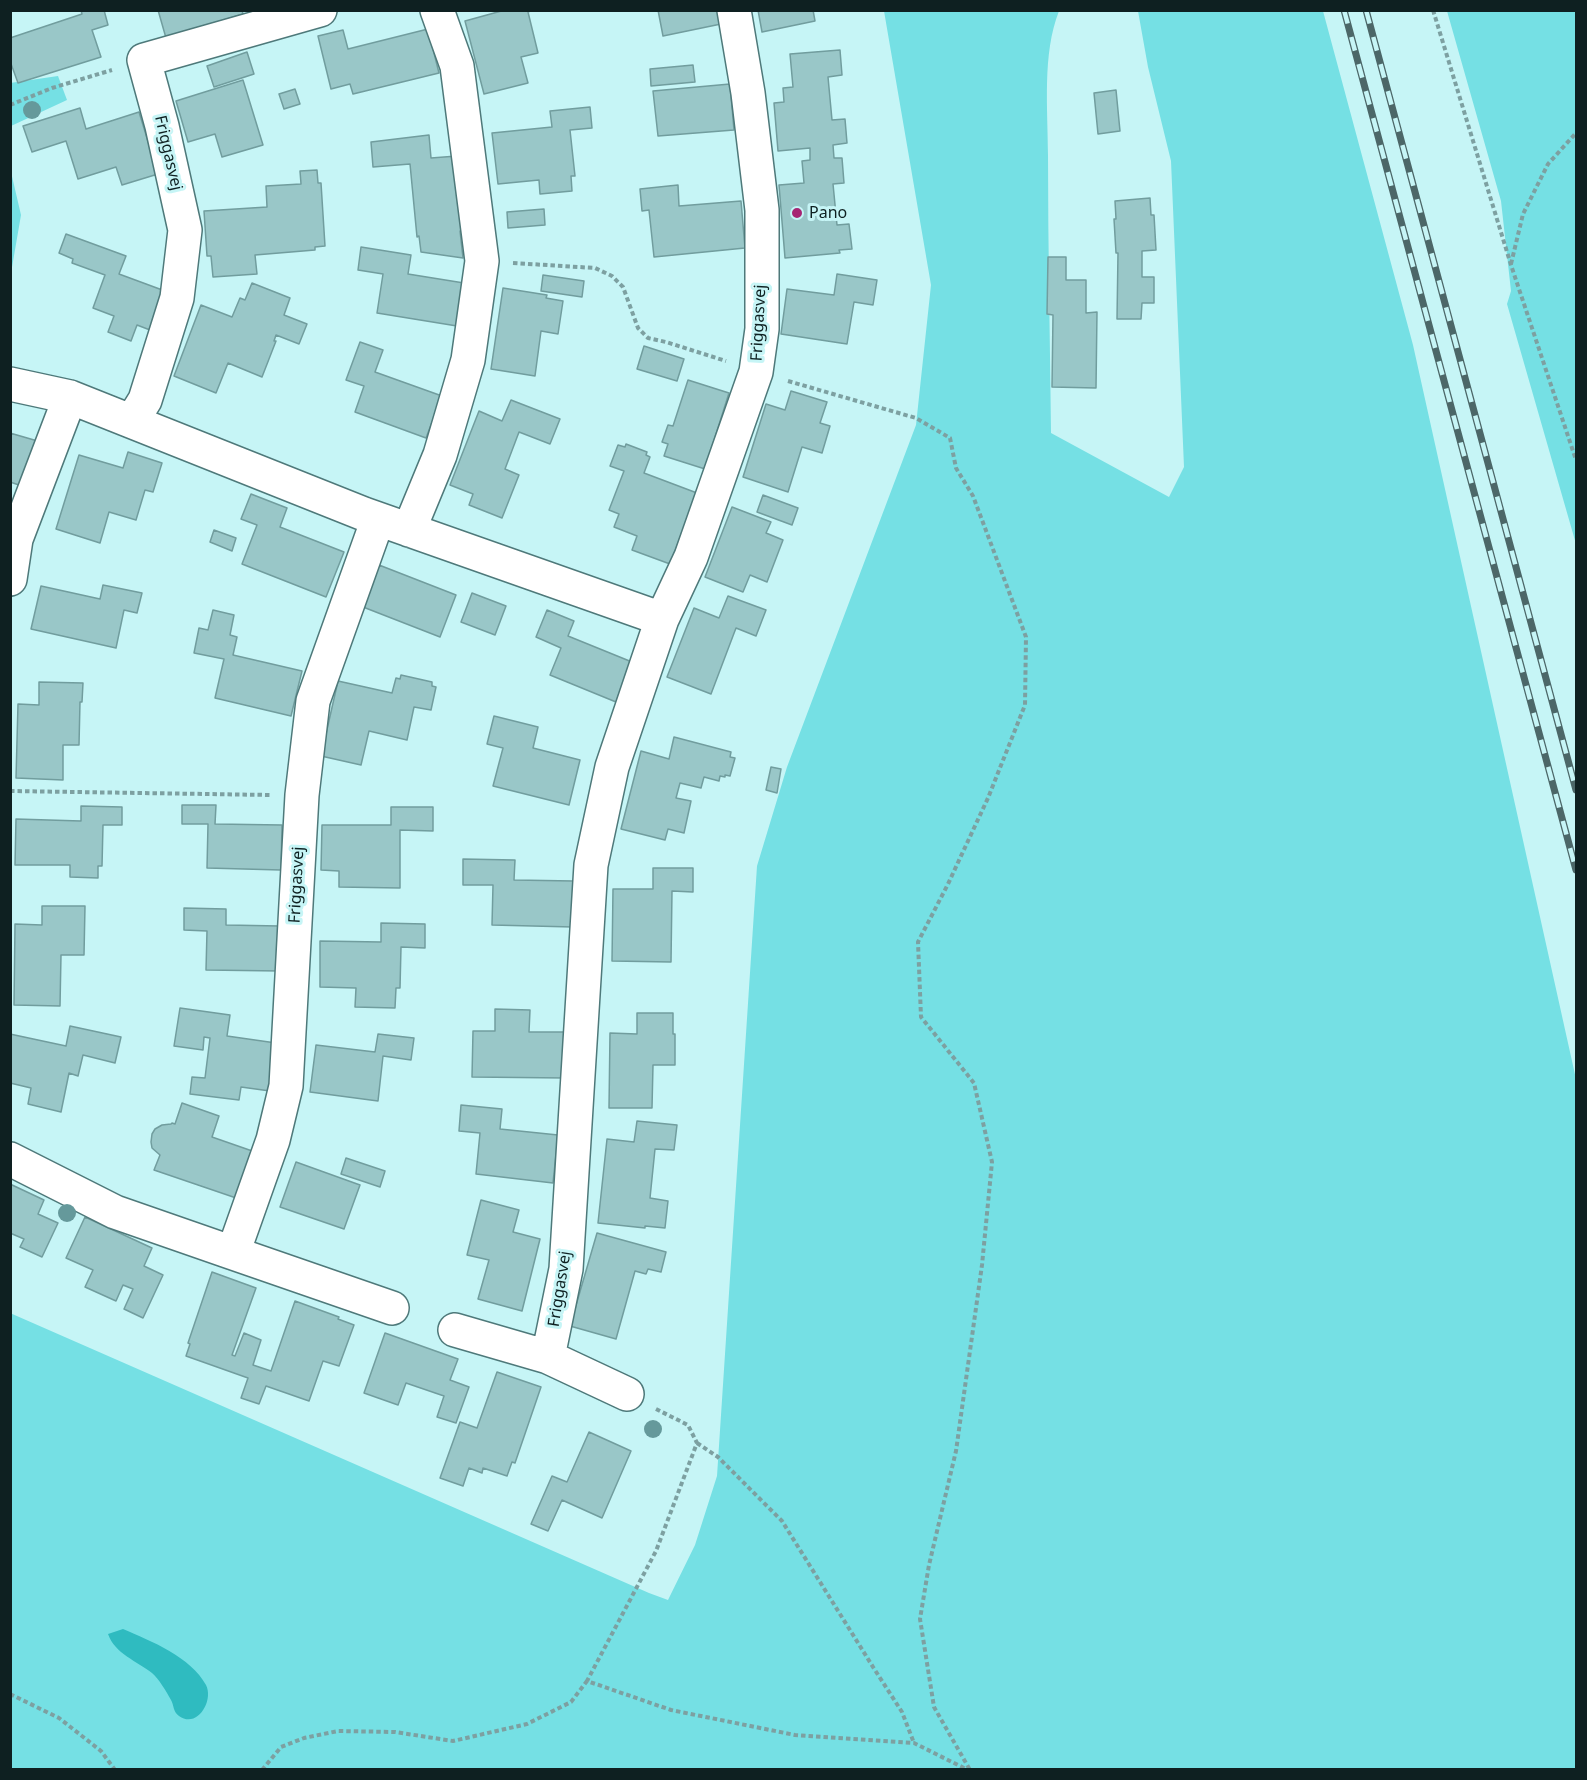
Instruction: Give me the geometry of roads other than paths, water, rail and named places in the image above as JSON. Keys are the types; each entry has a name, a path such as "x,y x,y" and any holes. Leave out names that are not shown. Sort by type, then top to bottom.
{"street":[{"name":"Friggasvej","path":"132,421 145,400 177,298 185,230 162,126 144,60 320,10"},
{"path":"409,530 440,454 468,360 482,261 457,66 437,10"},
{"name":"Friggasvej","path":"548,1357 566,1269 591,865 612,767 662,619 691,557 756,372 762,329 762,210 748,93 734,10"},
{"path":"10,384 70,397 378,519 662,619"},
{"path":"10,579 16,539 70,397"},
{"name":"Friggasvej","path":"233,1253 273,1140 286,1086 302,795 313,701 378,519"},
{"path":"10,1159 115,1212 392,1308"},
{"path":"455,1330 548,1357 627,1394"}],"railway":[{"path":"1344,10 1576,870"},
{"path":"1366,10 1576,790"}],"place":[{"name":"Pano","path":"797,213"}]}
